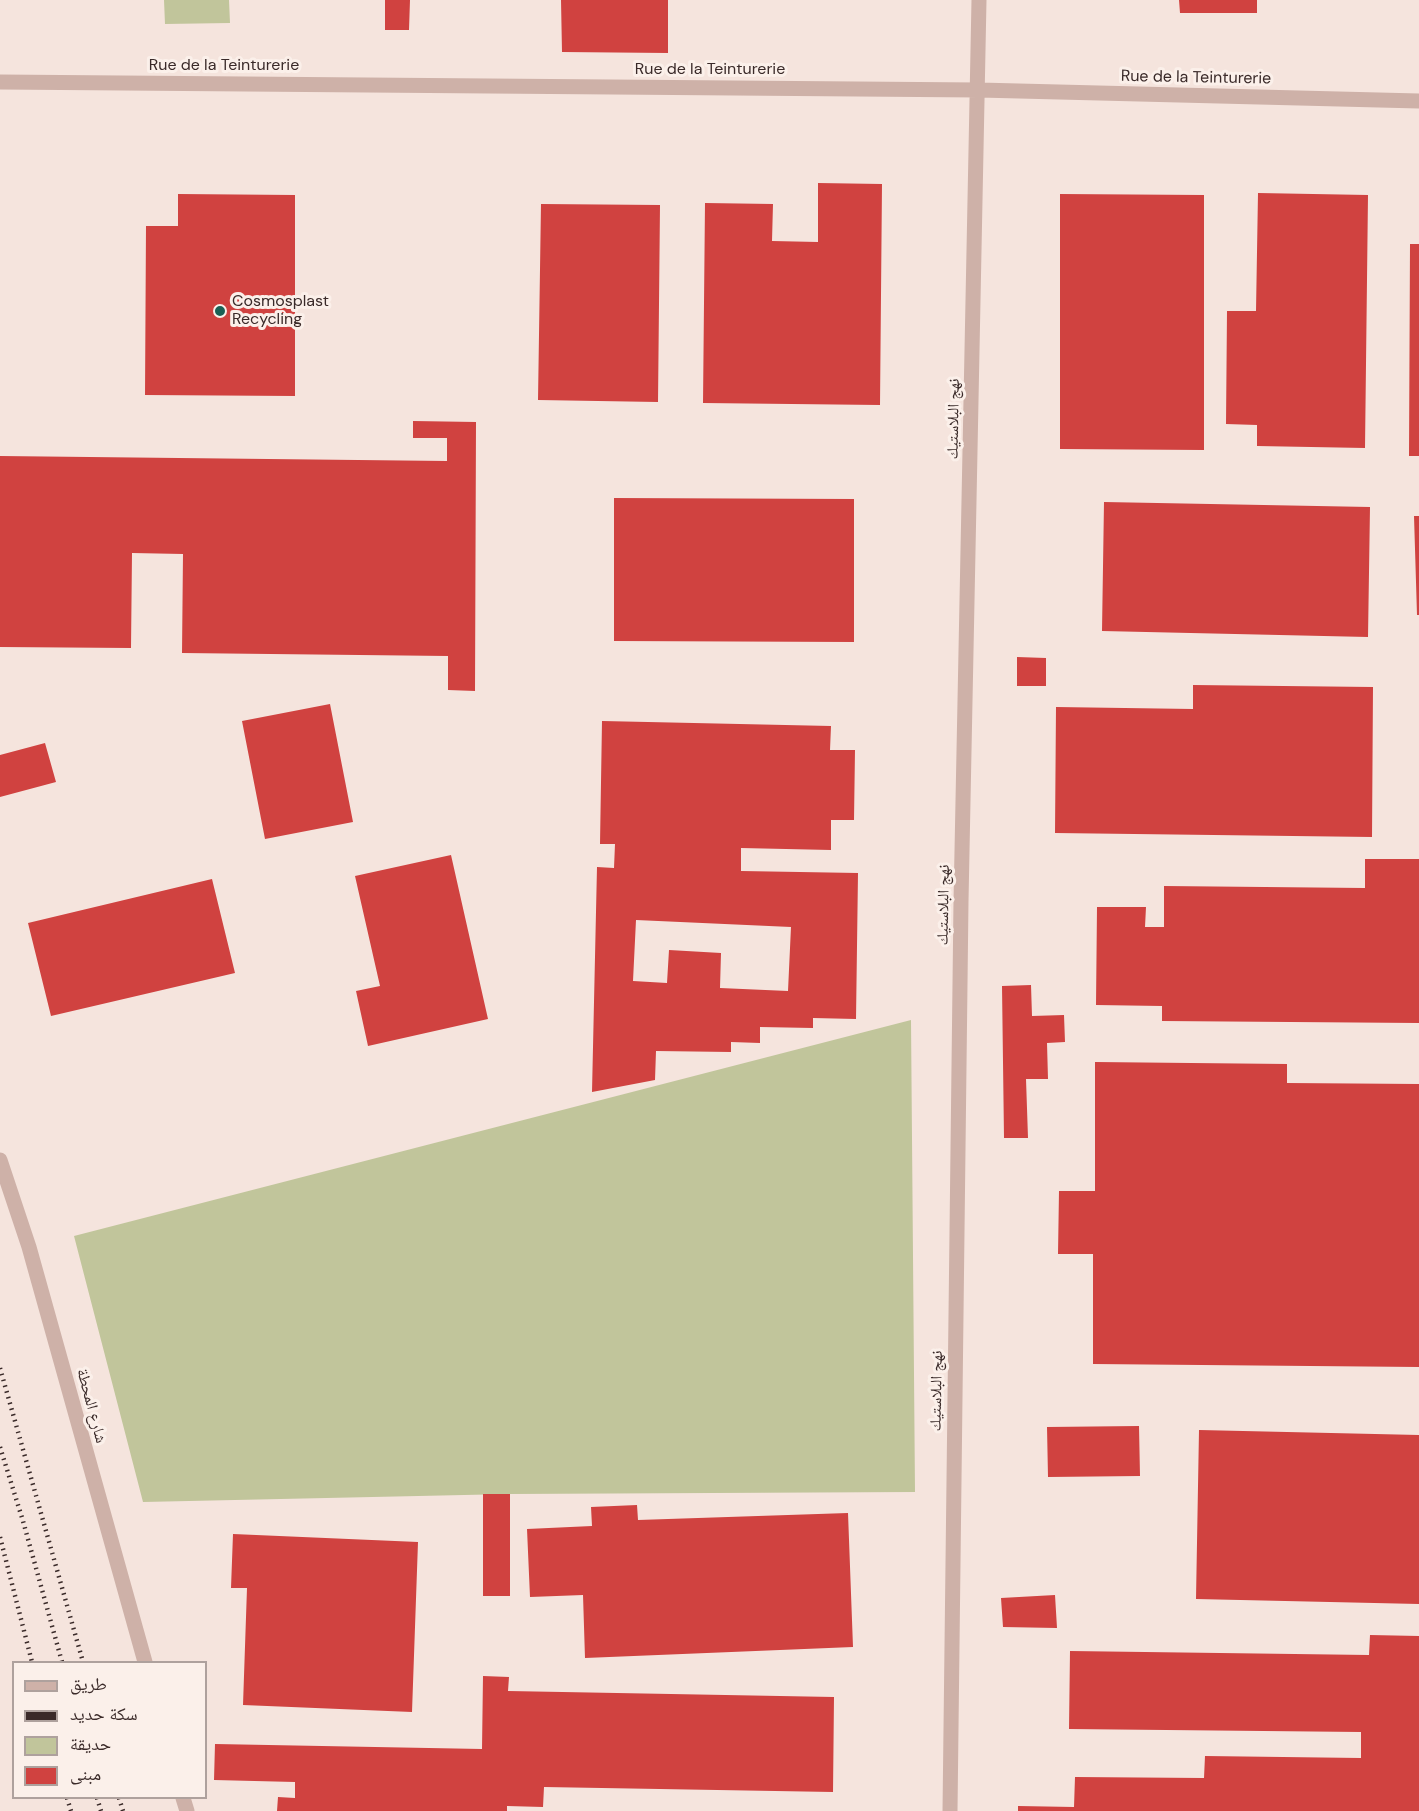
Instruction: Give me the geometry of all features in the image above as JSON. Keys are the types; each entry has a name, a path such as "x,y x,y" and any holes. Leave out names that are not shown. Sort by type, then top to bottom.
{"street":[{"name":"نهج البلاستيك","path":"950,1811 962,890 979,0"},
{"name":"Rue de la Teinturerie","path":"0,82 978,90 1419,101"},
{"name":"شارع المحطة","path":"0,1160 29,1247 145,1661"}],"green space":[{"path":"164,0 229,0 230,23 165,24"},
{"path":"911,1020 915,1492 510,1494 143,1502 74,1236"}],"building":[{"path":"385,0 410,0 409,30 385,30"},
{"path":"561,0 668,0 668,53 562,52"},
{"path":"1179,0 1257,0 1257,13 1180,13"},
{"path":"818,183 882,184 880,405 703,403 705,203 773,204 772,241 818,242"},
{"path":"1258,193 1368,195 1365,448 1257,446 1257,425 1226,424 1227,311 1256,311"},
{"name":"Cosmosplast Recycling","path":"178,194 295,195 295,396 145,395 146,226 178,226"},
{"path":"1060,194 1204,195 1204,450 1060,449"},
{"path":"541,204 660,205 658,402 538,400"},
{"path":"1410,244 1419,244 1419,456 1409,456"},
{"path":"413,421 476,422 475,691 448,690 448,656 182,653 183,554 132,553 131,648 0,647 0,456 447,461 447,438 413,438"},
{"path":"614,498 854,499 854,642 614,641"},
{"path":"1104,502 1370,507 1368,637 1102,631"},
{"path":"1414,516 1419,516 1419,615 1417,615"},
{"path":"1017,657 1046,658 1046,686 1017,686"},
{"path":"1193,685 1373,687 1372,837 1055,833 1056,707 1193,709"},
{"path":"330,704 353,822 265,839 242,721"},
{"path":"602,721 831,726 830,750 855,750 854,820 831,820 831,850 741,848 741,871 858,873 856,1019 813,1018 813,1028 760,1027 760,1043 731,1042 731,1052 656,1051 655,1080 592,1092 597,867 614,868 615,844 600,844","holes":["636,920 791,927 788,991 720,988 721,953 669,950 667,983 633,981"]},
{"path":"45,743 56,782 0,797 0,755"},
{"path":"451,855 488,1019 368,1046 356,991 380,986 355,876"},
{"path":"1365,859 1419,859 1419,1023 1162,1021 1162,1006 1096,1005 1097,907 1146,907 1145,927 1164,927 1164,886 1365,888"},
{"path":"212,879 235,973 51,1016 28,923"},
{"path":"1031,985 1032,1016 1064,1015 1065,1042 1047,1043 1048,1079 1026,1079 1028,1138 1004,1138 1002,986"},
{"path":"1095,1062 1287,1064 1287,1083 1419,1084 1419,1367 1093,1364 1093,1254 1058,1254 1059,1191 1095,1191"},
{"path":"1139,1426 1140,1476 1048,1477 1047,1427"},
{"path":"1199,1430 1419,1435 1419,1604 1196,1599"},
{"path":"483,1494 510,1494 510,1596 483,1596"},
{"path":"637,1505 638,1520 848,1513 853,1647 585,1658 583,1595 530,1597 527,1529 592,1526 591,1507"},
{"path":"233,1534 418,1542 412,1712 243,1705 247,1588 231,1588"},
{"path":"1055,1595 1057,1628 1003,1627 1001,1598"},
{"path":"1370,1635 1419,1636 1419,1811 1018,1811 1018,1806 1074,1807 1075,1777 1204,1778 1205,1756 1361,1758 1361,1732 1069,1729 1070,1651 1369,1655"},
{"path":"483,1676 509,1677 508,1691 834,1697 833,1792 544,1787 543,1807 507,1806 507,1811 277,1811 278,1797 295,1798 295,1782 214,1780 215,1744 482,1749"}],"railway":[{"path":"0,1368 83,1661"},
{"path":"0,1447 62,1661"},
{"path":"0,1537 32,1661"},
{"path":"67,1799 71,1811"},
{"path":"97,1799 101,1811"},
{"path":"119,1799 123,1811"}],"place":[{"name":"Cosmosplast Recycling","path":"220,311"}]}
